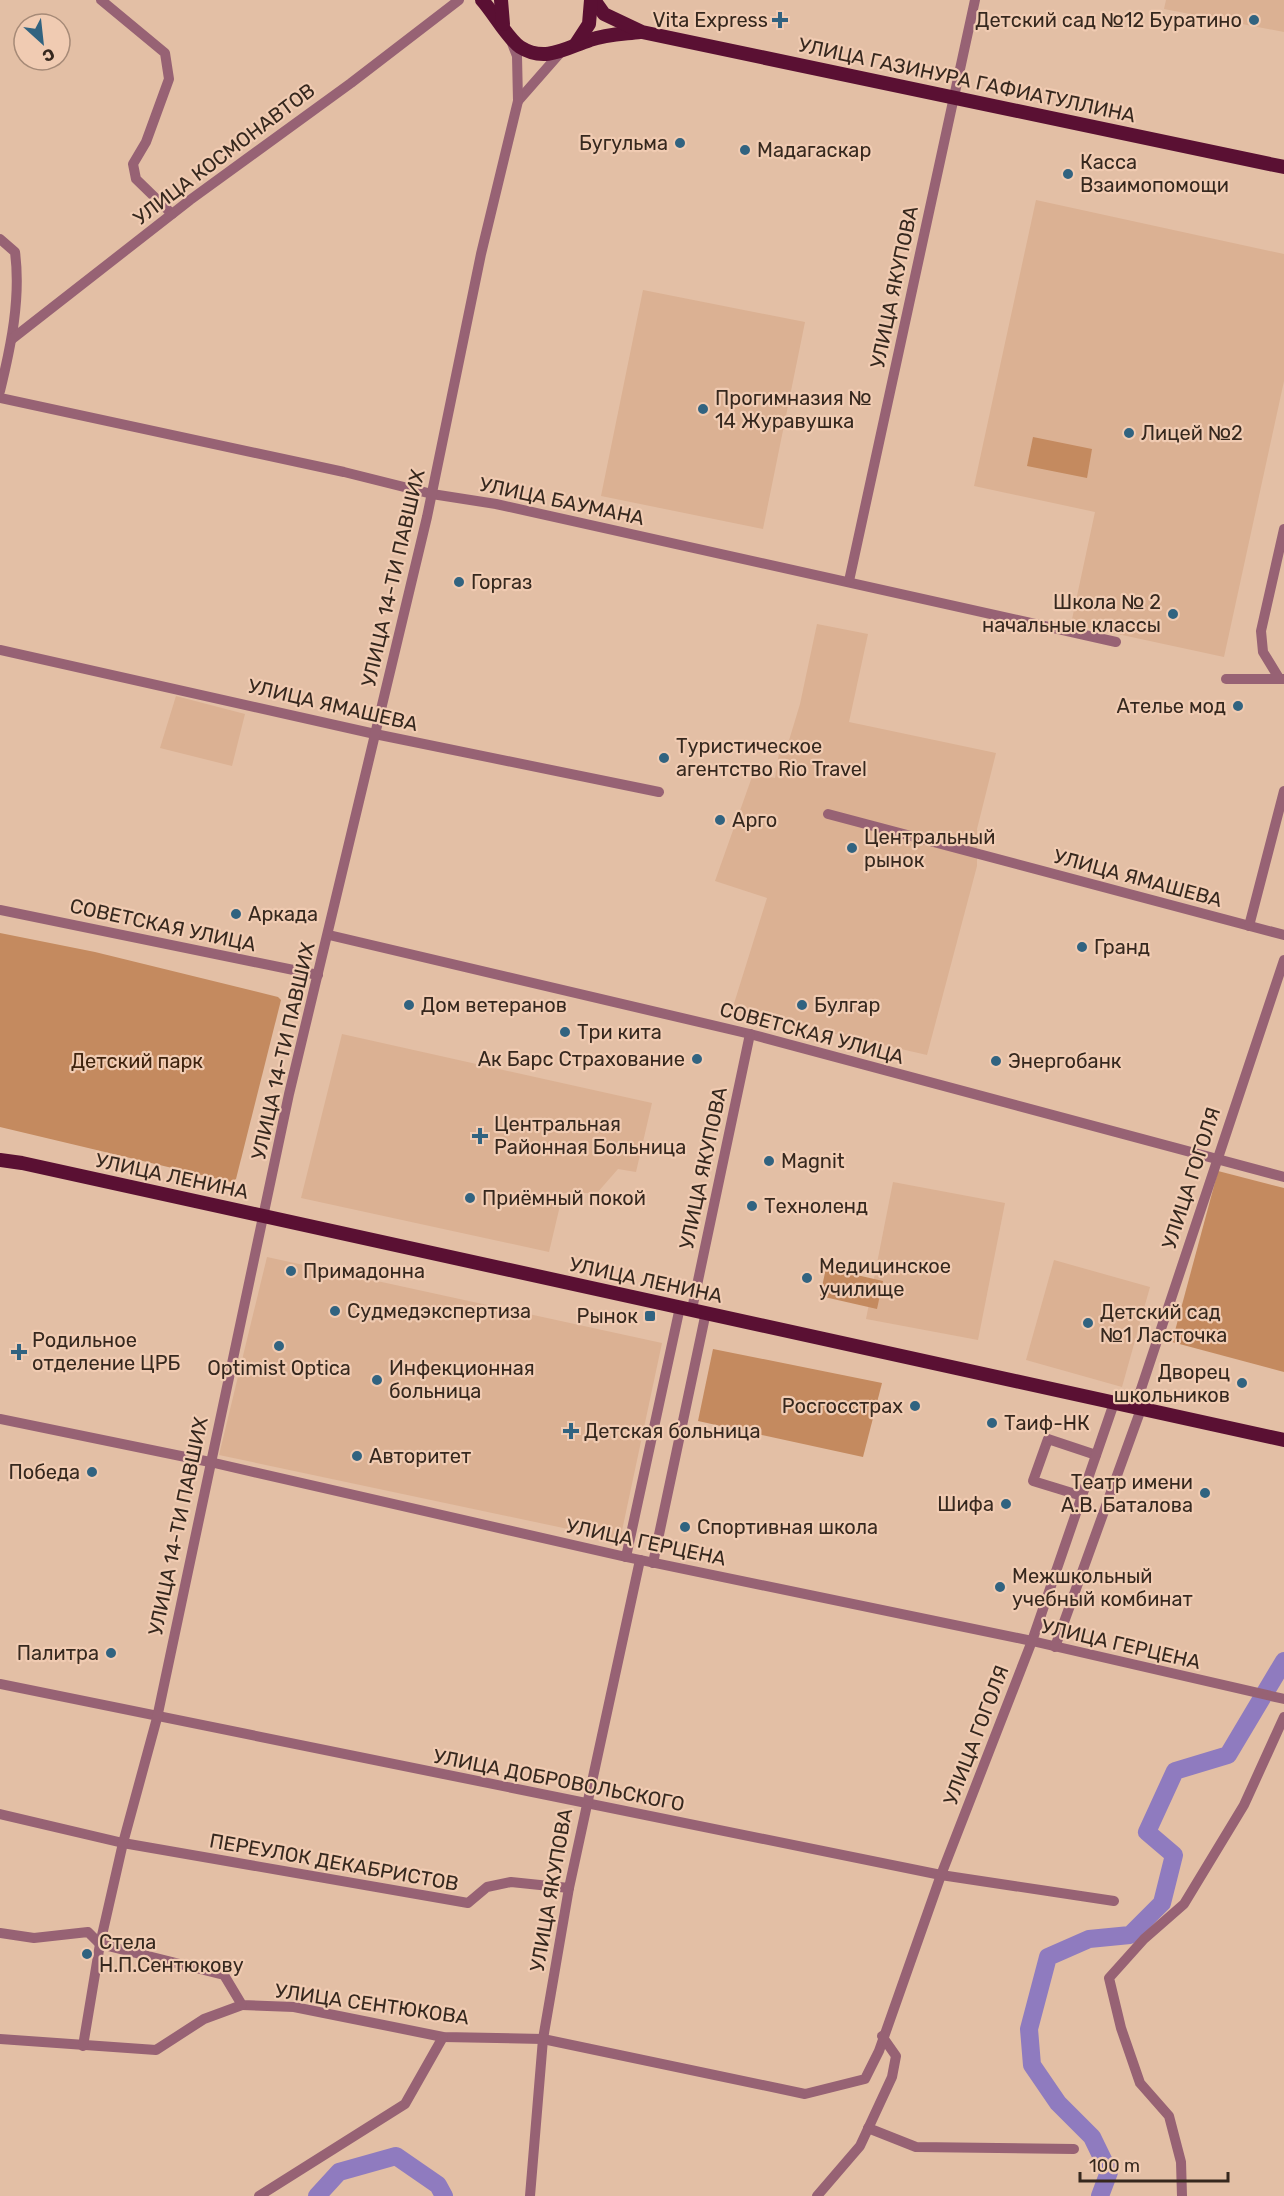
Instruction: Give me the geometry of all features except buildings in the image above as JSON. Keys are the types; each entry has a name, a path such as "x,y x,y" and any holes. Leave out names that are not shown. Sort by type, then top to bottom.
{"main road":[{"path":"482,0 519,46 532,53 547,55 609,35 642,32"},
{"path":"501,0 506,30"},
{"path":"565,50 585,34 589,24 592,0"},
{"path":"592,0 604,14 642,32"},
{"name":"УЛИЦА ГАЗИНУРА ГАФИАТУЛЛИНА","path":"642,32 1284,167"},
{"name":"УЛИЦА ЛЕНИНА","path":"0,1160 706,1312 1284,1440"}],"street":[{"path":"101,0 165,52 169,79 146,142 133,164 136,179 172,214"},
{"name":"УЛИЦА КОСМОНАВТОВ","path":"12,339 172,214 351,83 459,0"},
{"name":"УЛИЦА ЯКУПОВА","path":"849,581 975,0"},
{"path":"506,30 517,56 518,101"},
{"path":"518,101 565,50"},
{"name":"УЛИЦА 14-ТИ ПАВШИХ","path":"83,2046 100,1944 123,1843 157,1718 289,1094 329,935 432,494 481,254 518,101"},
{"path":"0,239 15,252 17,269 12,339 0,391"},
{"name":"УЛИЦА БАУМАНА","path":"0,398 344,472 432,494 496,504 849,581 1116,642"},
{"path":"1282,678 1263,652 1261,631 1284,529"},
{"name":"УЛИЦА ЯМАШЕВА","path":"0,650 375,734 659,792"},
{"path":"1226,680 1282,678"},
{"path":"1249,926 1284,791"},
{"name":"УЛИЦА ЯМАШЕВА","path":"828,814 1284,935"},
{"name":"СОВЕТСКАЯ УЛИЦА","path":"0,910 318,975"},
{"name":"СОВЕТСКАЯ УЛИЦА","path":"329,935 750,1034 1284,1177"},
{"name":"УЛИЦА ГОГОЛЯ","path":"1055,1647 1138,1408 1215,1160 1284,960"},
{"name":"УЛИЦА ЯКУПОВА","path":"626,1557 750,1034"},
{"path":"653,1563 706,1312"},
{"name":"УЛИЦА ГОГОЛЯ","path":"865,2079 879,2051 882,2036 941,1875 1032,1641 1114,1403"},
{"name":"УЛИЦА ГЕРЦЕНА","path":"0,1419 210,1462 653,1563 1032,1641 1280,1699"},
{"path":"1082,1496 1033,1480 1048,1438 1096,1455"},
{"name":"УЛИЦА ЯКУПОВА","path":"530,2196 543,2039 569,1888 640,1560"},
{"name":"УЛИЦА ДОБРОВОЛЬСКОГО","path":"0,1684 157,1718 941,1875 1114,1901"},
{"path":"1182,2196 1181,2162 1169,2115 1140,2083 1120,2028 1109,1978 1144,1939 1184,1904 1244,1805 1284,1717"},
{"path":"0,1814 123,1843"},
{"name":"ПЕРЕУЛОК ДЕКАБРИСТОВ","path":"123,1843 468,1903 486,1887 511,1882 569,1888"},
{"path":"0,1933 34,1938 88,1932 100,1944 224,1975 242,2005 204,2019 156,2049 0,2039"},
{"name":"УЛИЦА СЕНТЮКОВА","path":"242,2005 294,2007 443,2037 543,2039 806,2094 865,2079"},
{"path":"817,2196 860,2146 892,2077 896,2056 882,2036"},
{"path":"259,2196 405,2104 443,2037"},
{"path":"868,2128 916,2147 1074,2149"}],"shaded area":[{"name":"Детский сад №12 Буратино","path":"1166,0 1284,0 1284,32 1164,9"},
{"name":"Лицей №2","path":"1036,200 1284,254 1284,381 1224,657 1071,624 1095,512 974,486"},
{"name":"Прогимназия № 14 Журавушка","path":"643,290 805,322 763,529 601,496"},
{"name":"Центральный рынок","path":"817,624 868,634 849,722 996,753 977,829 977,866 927,1055 732,1010 767,898 715,881 753,774 775,778 780,747 787,747 800,704"},
{"path":"176,696 245,714 232,766 160,748"},
{"name":"Центральная Районная Больница","path":"342,1034 652,1103 636,1172 618,1169 597,1193 563,1193 549,1252 301,1198"},
{"path":"893,1182 1005,1203 978,1340 866,1319"},
{"path":"267,1257 662,1343 620,1540 219,1455"},
{"name":"Детский сад №1 Ласточка","path":"1054,1260 1150,1287 1122,1387 1026,1360"}],"green space":[{"path":"1033,437 1092,449 1087,478 1027,466"},
{"name":"Детский парк","path":"0,933 95,952 278,997 281,1000 236,1179 231,1182 0,1127"},
{"path":"1218,1171 1284,1188 1284,1372 1172,1342"},
{"path":"826,1268 883,1281 877,1309 820,1296"},
{"path":"713,1349 882,1383 863,1457 698,1421"}],"waterway":[{"name":"Бугульма","path":"1100,2196 1109,2172 1092,2137 1058,2103 1032,2065 1029,2029 1048,1957 1089,1939 1130,1935 1162,1903 1174,1855 1147,1832 1175,1771 1228,1755 1284,1661"},
{"name":"Бугульма","path":"317,2196 339,2172 396,2156 438,2185 444,2196"}],"place":[{"name":"Vita Express","path":"780,20"},
{"name":"Детский сад №12 Буратино","path":"1254,20"},
{"name":"Бугульма","path":"680,143"},
{"name":"Мадагаскар","path":"745,150"},
{"name":"Касса Взаимопомощи","path":"1068,174"},
{"name":"Прогимназия № 14 Журавушка","path":"703,409"},
{"name":"Лицей №2","path":"1129,433"},
{"name":"Горгаз","path":"459,582"},
{"name":"Школа № 2 начальные классы","path":"1173,614"},
{"name":"Ателье мод","path":"1238,706"},
{"name":"Туристическое агентство Rio Travel","path":"664,758"},
{"name":"Арго","path":"720,820"},
{"name":"Центральный рынок","path":"852,848"},
{"name":"Аркада","path":"236,914"},
{"name":"Гранд","path":"1082,947"},
{"name":"Дом ветеранов","path":"409,1005"},
{"name":"Булгар","path":"802,1005"},
{"name":"Три кита","path":"565,1032"},
{"name":"Ак Барс Страхование","path":"697,1059"},
{"name":"Энергобанк","path":"996,1061"},
{"name":"Центральная Районная Больница","path":"480,1136"},
{"name":"Magnit","path":"769,1161"},
{"name":"Приёмный покой","path":"470,1198"},
{"name":"Техноленд","path":"752,1206"},
{"name":"Примадонна","path":"291,1271"},
{"name":"Медицинское училище","path":"807,1278"},
{"name":"Судмедэкспертиза","path":"335,1311"},
{"name":"Рынок","path":"650,1316"},
{"name":"Детский сад №1 Ласточка","path":"1088,1323"},
{"name":"Optimist Optica","path":"279,1346"},
{"name":"Родильное отделение ЦРБ","path":"19,1352"},
{"name":"Инфекционная больница","path":"377,1380"},
{"name":"Дворец школьников","path":"1242,1383"},
{"name":"Росгосстрах","path":"915,1406"},
{"name":"Таиф-НК","path":"992,1423"},
{"name":"Детская больница","path":"571,1431"},
{"name":"Авторитет","path":"357,1456"},
{"name":"Победа","path":"92,1472"},
{"name":"Театр имени А.В. Баталова","path":"1205,1493"},
{"name":"Шифа","path":"1006,1504"},
{"name":"Спортивная школа","path":"685,1527"},
{"name":"Межшкольный учебный комбинат","path":"1000,1587"},
{"name":"Палитра","path":"111,1653"},
{"name":"Стела Н.П.Сентюкову","path":"87,1954"}]}
